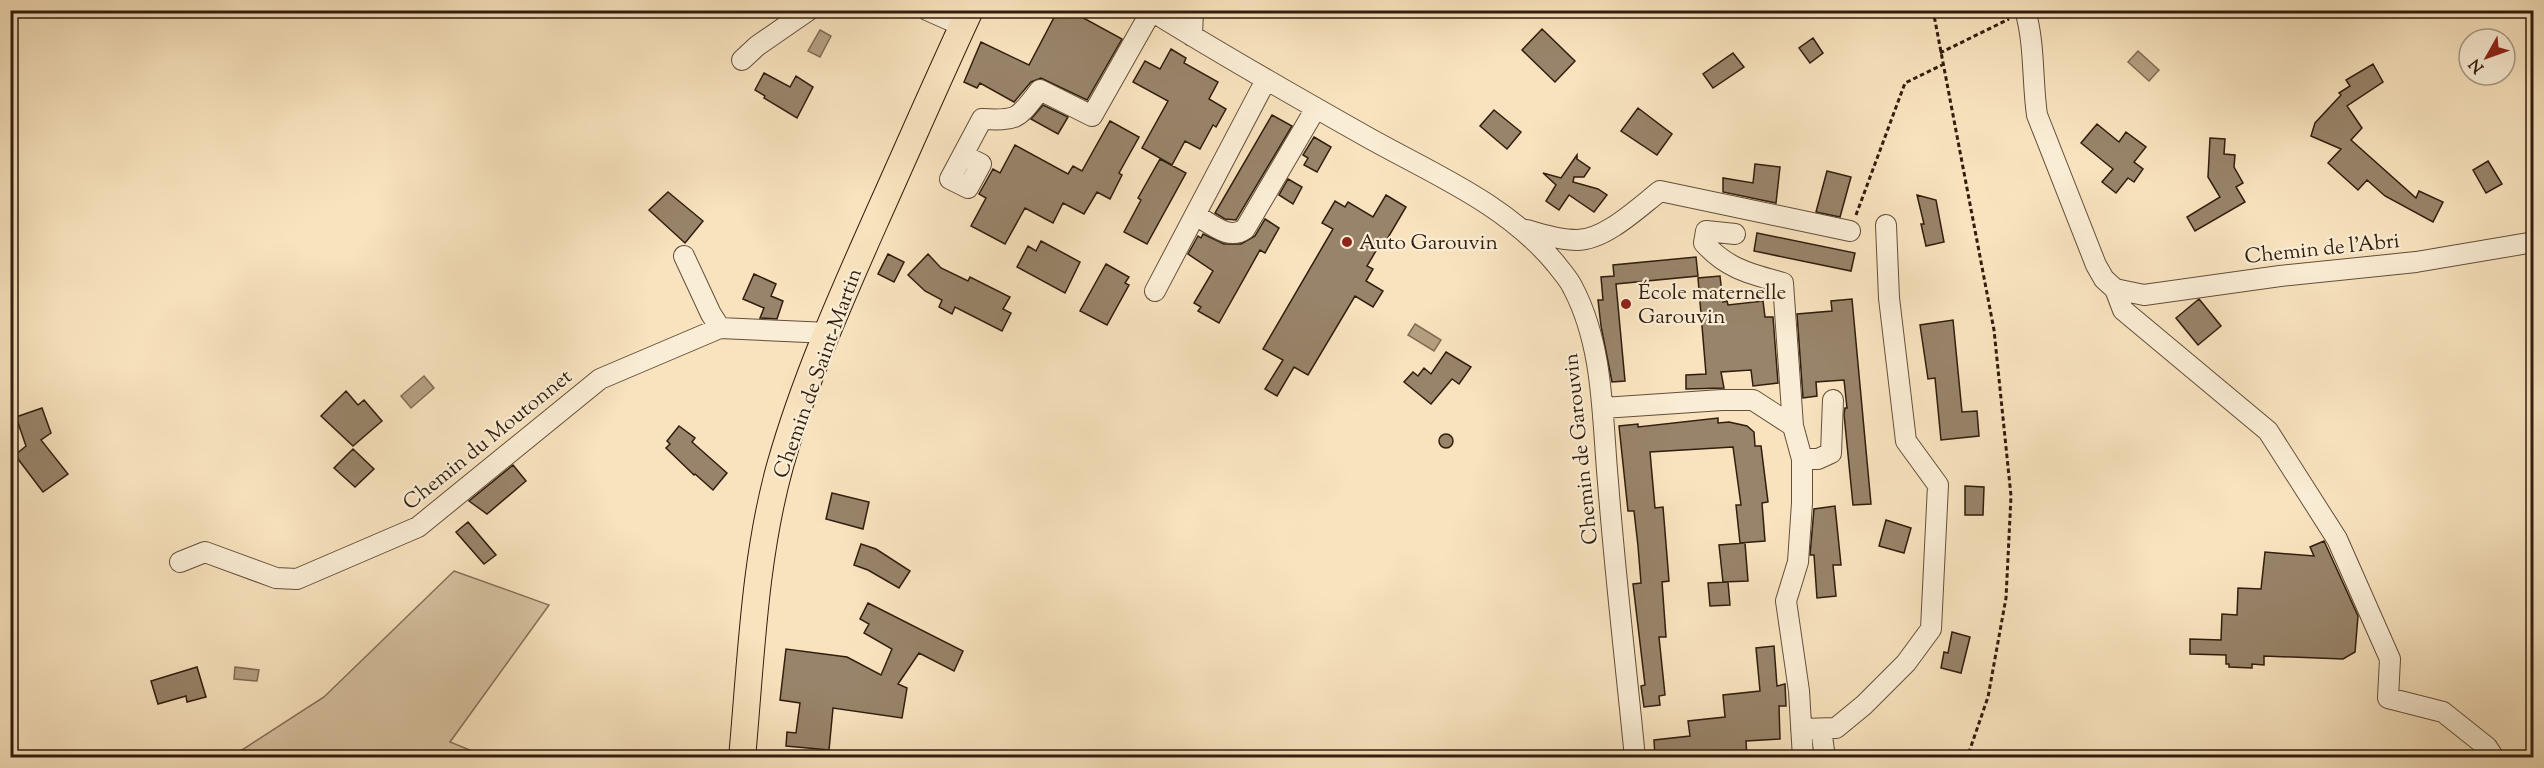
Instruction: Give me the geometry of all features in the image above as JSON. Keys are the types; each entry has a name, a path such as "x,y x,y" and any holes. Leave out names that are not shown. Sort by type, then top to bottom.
{"main road":[{"name":"Chemin de Saint-Martin","path":"742,758 758,589 768,518 784,454 850,279 966,18"}],"street":[{"path":"742,60 757,46 809,10"},
{"path":"927,10 966,18"},
{"path":"1192,36 1193,10"},
{"path":"963,155 982,119 1007,120 1022,113 1040,90 1092,116 1151,11"},
{"name":"Chemin de Garouvin","path":"1151,11 1266,80 1478,198 1522,228 1536,241 1572,286 1584,313 1595,350 1603,408 1635,758"},
{"path":"2025,11 2032,38 2033,88 2037,115 2103,279 2115,289 2123,310 2268,431 2337,539 2356,580 2390,659 2388,698 2443,712 2487,747 2493,758"},
{"path":"1155,291 1266,80"},
{"path":"1195,214 1229,234 1238,234 1245,229 1316,108"},
{"path":"1522,228 1551,237 1578,240 1595,237 1617,224 1660,191 1850,231"},
{"path":"1800,729 1836,728 1864,705 1906,663 1931,629 1938,485 1906,441 1889,298 1886,225"},
{"path":"1735,234 1706,231 1704,243 1717,257 1742,272 1783,283 1793,426 1802,459 1798,562 1786,601 1799,691 1803,758"},
{"name":"Chemin de l'Abri","path":"2115,289 2144,295 2280,276 2416,262 2534,242"},
{"path":"684,255 711,314 720,328"},
{"name":"Chemin du Moutonnet","path":"180,562 205,552 276,578 297,579 418,527 600,379 720,328 829,333"},
{"path":"1603,408 1753,400 1793,426"},
{"path":"1802,459 1818,459 1831,453 1833,400"},
{"path":"1821,729 1825,758"}],"path":[{"path":"1933,10 1994,330 2011,496 2006,598 1988,697 1967,758"},
{"path":"1940,53 2025,11"},
{"path":"1850,231 1905,83 1942,65"}],"shaded area":[{"path":"820,30 831,36 820,57 808,51"},
{"path":"2138,51 2159,70 2149,81 2128,62"},
{"path":"1415,324 1441,340 1434,351 1408,335"},
{"path":"424,376 434,388 411,408 401,396"},
{"path":"454,571 549,605 450,742 487,757 231,757 324,697"},
{"path":"235,667 259,670 257,681 234,679"}],"building":[{"path":"1058,10 1069,10 1122,39 1087,100 1041,78 1031,82 1014,102 980,83 977,88 964,82 981,42 1029,65"},
{"path":"1542,29 1575,61 1555,82 1522,50"},
{"path":"1813,38 1823,53 1810,63 1799,48"},
{"path":"1171,49 1186,58 1184,63 1218,82 1209,99 1226,109 1216,127 1213,125 1200,149 1185,141 1172,165 1142,148 1168,101 1133,82 1145,61 1160,69"},
{"path":"1733,53 1744,67 1713,88 1703,74"},
{"path":"2373,64 2383,82 2347,106 2362,128 2351,140 2416,198 2419,191 2443,202 2433,222 2385,196 2367,180 2358,190 2328,163 2341,149 2311,136 2315,123 2341,95 2339,93 2350,86 2346,80"},
{"path":"764,73 790,87 796,76 813,87 797,118 755,90"},
{"path":"1043,105 1068,117 1058,134 1031,119"},
{"path":"1638,108 1672,134 1657,155 1621,131"},
{"path":"1494,110 1521,132 1507,149 1480,126"},
{"path":"1272,115 1292,126 1236,220 1225,219 1215,213"},
{"path":"1110,121 1139,137 1119,173 1122,175 1110,199 1097,192 1084,214 1063,203 1053,223 1025,208 1005,244 971,226 986,198 979,194 993,169 1000,173 1015,145 1068,174 1073,166 1082,171"},
{"path":"2097,124 2119,142 2126,132 2146,147 2134,162 2143,169 2134,182 2128,178 2116,193 2102,182 2113,169 2081,143"},
{"path":"1314,137 1331,147 1317,172 1304,165 1308,158 1303,155"},
{"path":"2210,138 2225,139 2224,154 2235,155 2234,167 2243,183 2236,187 2245,202 2195,231 2187,217 2220,197 2208,177"},
{"path":"1577,155 1577,159 1590,168 1584,177 1574,177 1573,182 1598,189 1607,195 1594,212 1569,195 1559,210 1546,201 1556,185 1543,173 1561,178"},
{"path":"1160,159 1186,173 1147,244 1124,232 1141,200 1138,198"},
{"path":"2488,161 2502,184 2486,193 2473,170"},
{"path":"1755,164 1780,167 1776,203 1723,192 1723,178 1753,183"},
{"path":"1827,171 1851,177 1840,217 1816,212"},
{"path":"1288,179 1302,187 1293,204 1279,195"},
{"path":"668,192 703,221 685,243 649,210"},
{"path":"1386,195 1406,207 1386,241 1383,239 1367,266 1373,269 1366,281 1383,291 1373,307 1355,296 1308,375 1294,367 1277,396 1265,389 1283,360 1263,349 1333,229 1322,223 1335,201 1345,207 1348,202 1373,217"},
{"path":"1917,195 1936,200 1944,242 1926,246 1921,224 1924,224"},
{"path":"1265,219 1279,228 1265,253 1260,250 1219,323 1198,311 1201,307 1194,303 1213,271 1188,254 1198,236 1201,238 1203,234 1224,244 1241,244 1255,236"},
{"path":"1757,233 1855,253 1851,271 1754,251"},
{"path":"1041,241 1080,262 1065,293 1017,267 1028,246 1036,251"},
{"path":"888,254 904,262 894,282 878,274"},
{"path":"928,254 941,268 968,281 970,277 1010,297 1003,309 1011,313 1002,331 955,307 952,314 939,307 942,300 925,291 908,275"},
{"path":"1696,257 1698,276 1616,284 1625,381 1612,382 1598,300 1603,300 1601,277 1614,276 1613,265"},
{"path":"1106,264 1129,277 1125,283 1129,285 1107,325 1080,311"},
{"path":"754,274 776,284 771,296 783,301 777,319 760,318 764,308 743,299"},
{"path":"1720,276 1723,302 1727,301 1728,305 1763,301 1765,317 1773,317 1778,383 1753,386 1751,370 1721,372 1724,388 1686,389 1686,375 1706,374 1698,278"},
{"path":"1852,299 1871,504 1853,505 1844,414 1847,408 1844,380 1816,382 1817,396 1803,398 1797,314 1832,311 1831,301"},
{"path":"2199,299 2221,326 2198,345 2176,318"},
{"path":"1953,320 1962,412 1977,411 1979,436 1941,440 1935,378 1928,379 1920,325"},
{"path":"1446,352 1471,367 1459,384 1452,379 1431,404 1404,382 1413,372 1418,376 1424,368 1431,374"},
{"path":"346,391 358,405 364,400 382,421 353,446 321,416"},
{"path":"42,408 51,433 41,440 68,474 43,492 15,455 26,446 16,417"},
{"path":"1718,418 1718,423 1729,422 1747,426 1754,432 1755,446 1761,446 1768,502 1762,503 1765,541 1740,543 1736,505 1741,505 1733,447 1650,452 1655,508 1663,507 1669,581 1662,582 1666,637 1659,637 1665,695 1659,696 1660,705 1644,707 1641,686 1645,685 1633,584 1641,583 1638,546 1634,511 1628,511 1619,426 1638,424 1638,427"},
{"path":"679,426 695,438 692,442 727,473 713,490 666,448 670,444 667,441"},
{"path":"1443,434 1449,434 1453,441 1449,448 1443,448 1439,444 1439,438"},
{"path":"353,449 374,469 355,487 334,468"},
{"path":"513,465 526,481 487,514 469,501"},
{"path":"1965,486 1984,487 1983,515 1965,515"},
{"path":"832,493 869,502 863,529 826,519"},
{"path":"1835,506 1841,565 1833,565 1836,596 1817,598 1814,555 1810,555 1814,509"},
{"path":"1886,520 1911,528 1904,553 1879,546"},
{"path":"468,522 496,555 484,564 456,532"},
{"path":"2324,541 2358,616 2355,652 2343,659 2264,656 2264,665 2252,664 2252,668 2229,667 2229,664 2226,664 2226,655 2190,654 2190,639 2221,640 2222,614 2237,615 2238,588 2261,589 2265,552 2314,556 2310,547"},
{"path":"1745,543 1748,581 1723,582 1719,545"},
{"path":"861,544 876,549 910,571 899,588 868,570 854,565"},
{"path":"1728,582 1730,605 1710,606 1708,583"},
{"path":"868,603 963,651 954,671 919,653 898,684 907,688 902,718 833,708 829,750 786,746 787,732 796,733 800,703 780,700 786,649 847,657 881,675 892,649 864,633 869,624 860,619"},
{"path":"1952,632 1970,637 1961,673 1941,668 1944,652 1948,653"},
{"path":"1774,646 1777,686 1785,684 1786,706 1779,706 1780,739 1746,741 1747,758 1655,758 1654,740 1690,736 1688,721 1725,717 1723,695 1760,691 1756,648"},
{"path":"197,667 206,697 187,702 186,696 158,704 151,681"}],"place":[{"name":"Auto Garouvin","path":"1347,242"},
{"name":"École maternelle Garouvin","path":"1626,304"}]}
